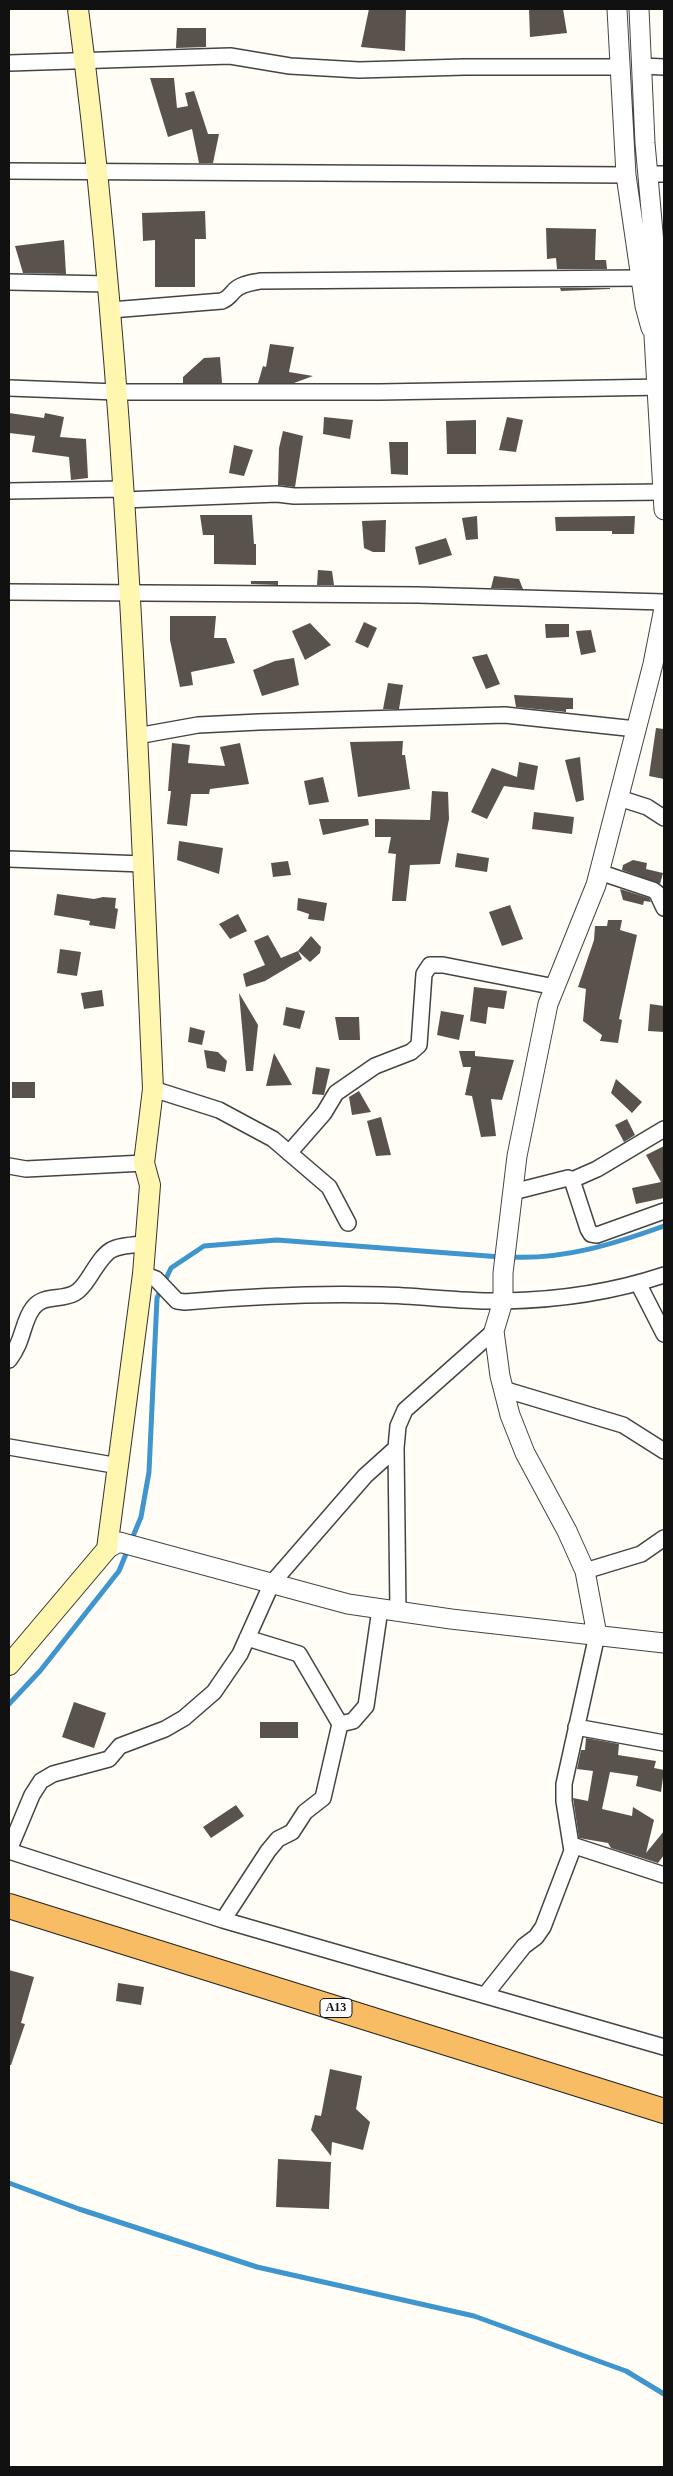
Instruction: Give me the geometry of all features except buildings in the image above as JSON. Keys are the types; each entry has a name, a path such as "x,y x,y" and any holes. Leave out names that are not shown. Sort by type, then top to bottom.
{"highway":[{"name":"A13","path":"9,1906 664,2111"}],"main road":[{"path":"9,1666 113,1545 114,1487 150,1276 145,1244 150,1185 144,1163 153,1089 130,594 109,284 98,172 78,9"}],"street":[{"path":"617,9 626,175 654,278"},
{"path":"9,491 123,494 277,494 294,496 664,498 661,387 654,336 645,306 654,278 656,174 641,66 639,9"},
{"path":"9,63 230,56 290,66 359,70 465,66 620,67"},
{"path":"641,66 664,67"},
{"path":"9,171 626,175"},
{"path":"111,310 222,301 229,298 242,285 260,280 654,278"},
{"path":"9,282 109,284"},
{"path":"9,388 117,392 380,392 661,387"},
{"path":"9,592 417,595 664,602"},
{"path":"485,1995 524,1946 536,1938 566,1868 572,1845 566,1818 564,1784 597,1635 584,1571 567,1531 525,1453 510,1415 503,1389 494,1330 502,1301 506,1244 532,1075 548,1004 599,872 653,664 664,608"},
{"path":"137,736 198,725 505,715 636,729"},
{"path":"619,798 647,806 664,818"},
{"path":"9,859 143,864"},
{"path":"599,872 653,890 657,893 664,908"},
{"path":"289,1153 324,1113 336,1092 375,1066 411,1052 419,1045 424,974 430,965 442,965 555,987"},
{"path":"153,1089 219,1110 273,1139 329,1187 348,1223"},
{"path":"513,1192 568,1178 572,1180 597,1169 664,1129"},
{"path":"9,1166 26,1169 144,1163"},
{"path":"572,1180 591,1234 597,1235 664,1211"},
{"path":"9,1360 21,1343 31,1309 37,1303 41,1300 61,1298 75,1293 83,1286 110,1249 145,1244"},
{"path":"150,1276 177,1301 295,1294 382,1295 502,1301 553,1298 638,1283 664,1275"},
{"path":"638,1283 664,1334"},
{"path":"340,1724 353,1721 366,1706 389,1611 398,1426 405,1410 494,1330"},
{"path":"503,1389 623,1425 664,1451"},
{"path":"9,1447 119,1466"},
{"path":"396,1448 365,1476 272,1583 240,1654 214,1692 184,1718 165,1729 120,1746 109,1758 53,1774 41,1781 32,1795 9,1850 223,1920 664,2047"},
{"path":"584,1571 641,1554 664,1538"},
{"path":"113,1545 147,1549 348,1604 389,1611 664,1643"},
{"path":"223,1920 268,1851 278,1839 292,1832 305,1812 323,1798 340,1724 299,1654 247,1638"},
{"path":"576,1727 664,1743"},
{"path":"572,1845 664,1874"}],"waterway":[{"path":"509,1257 549,1256 569,1253 607,1245 664,1226"},
{"path":"131,1541 141,1517 149,1472 157,1298 171,1268 204,1246 277,1240 501,1257"},
{"path":"9,1704 40,1671 119,1571 128,1549"},
{"path":"9,2183 79,2209 257,2267 474,2316 626,2371 664,2394"}]}
